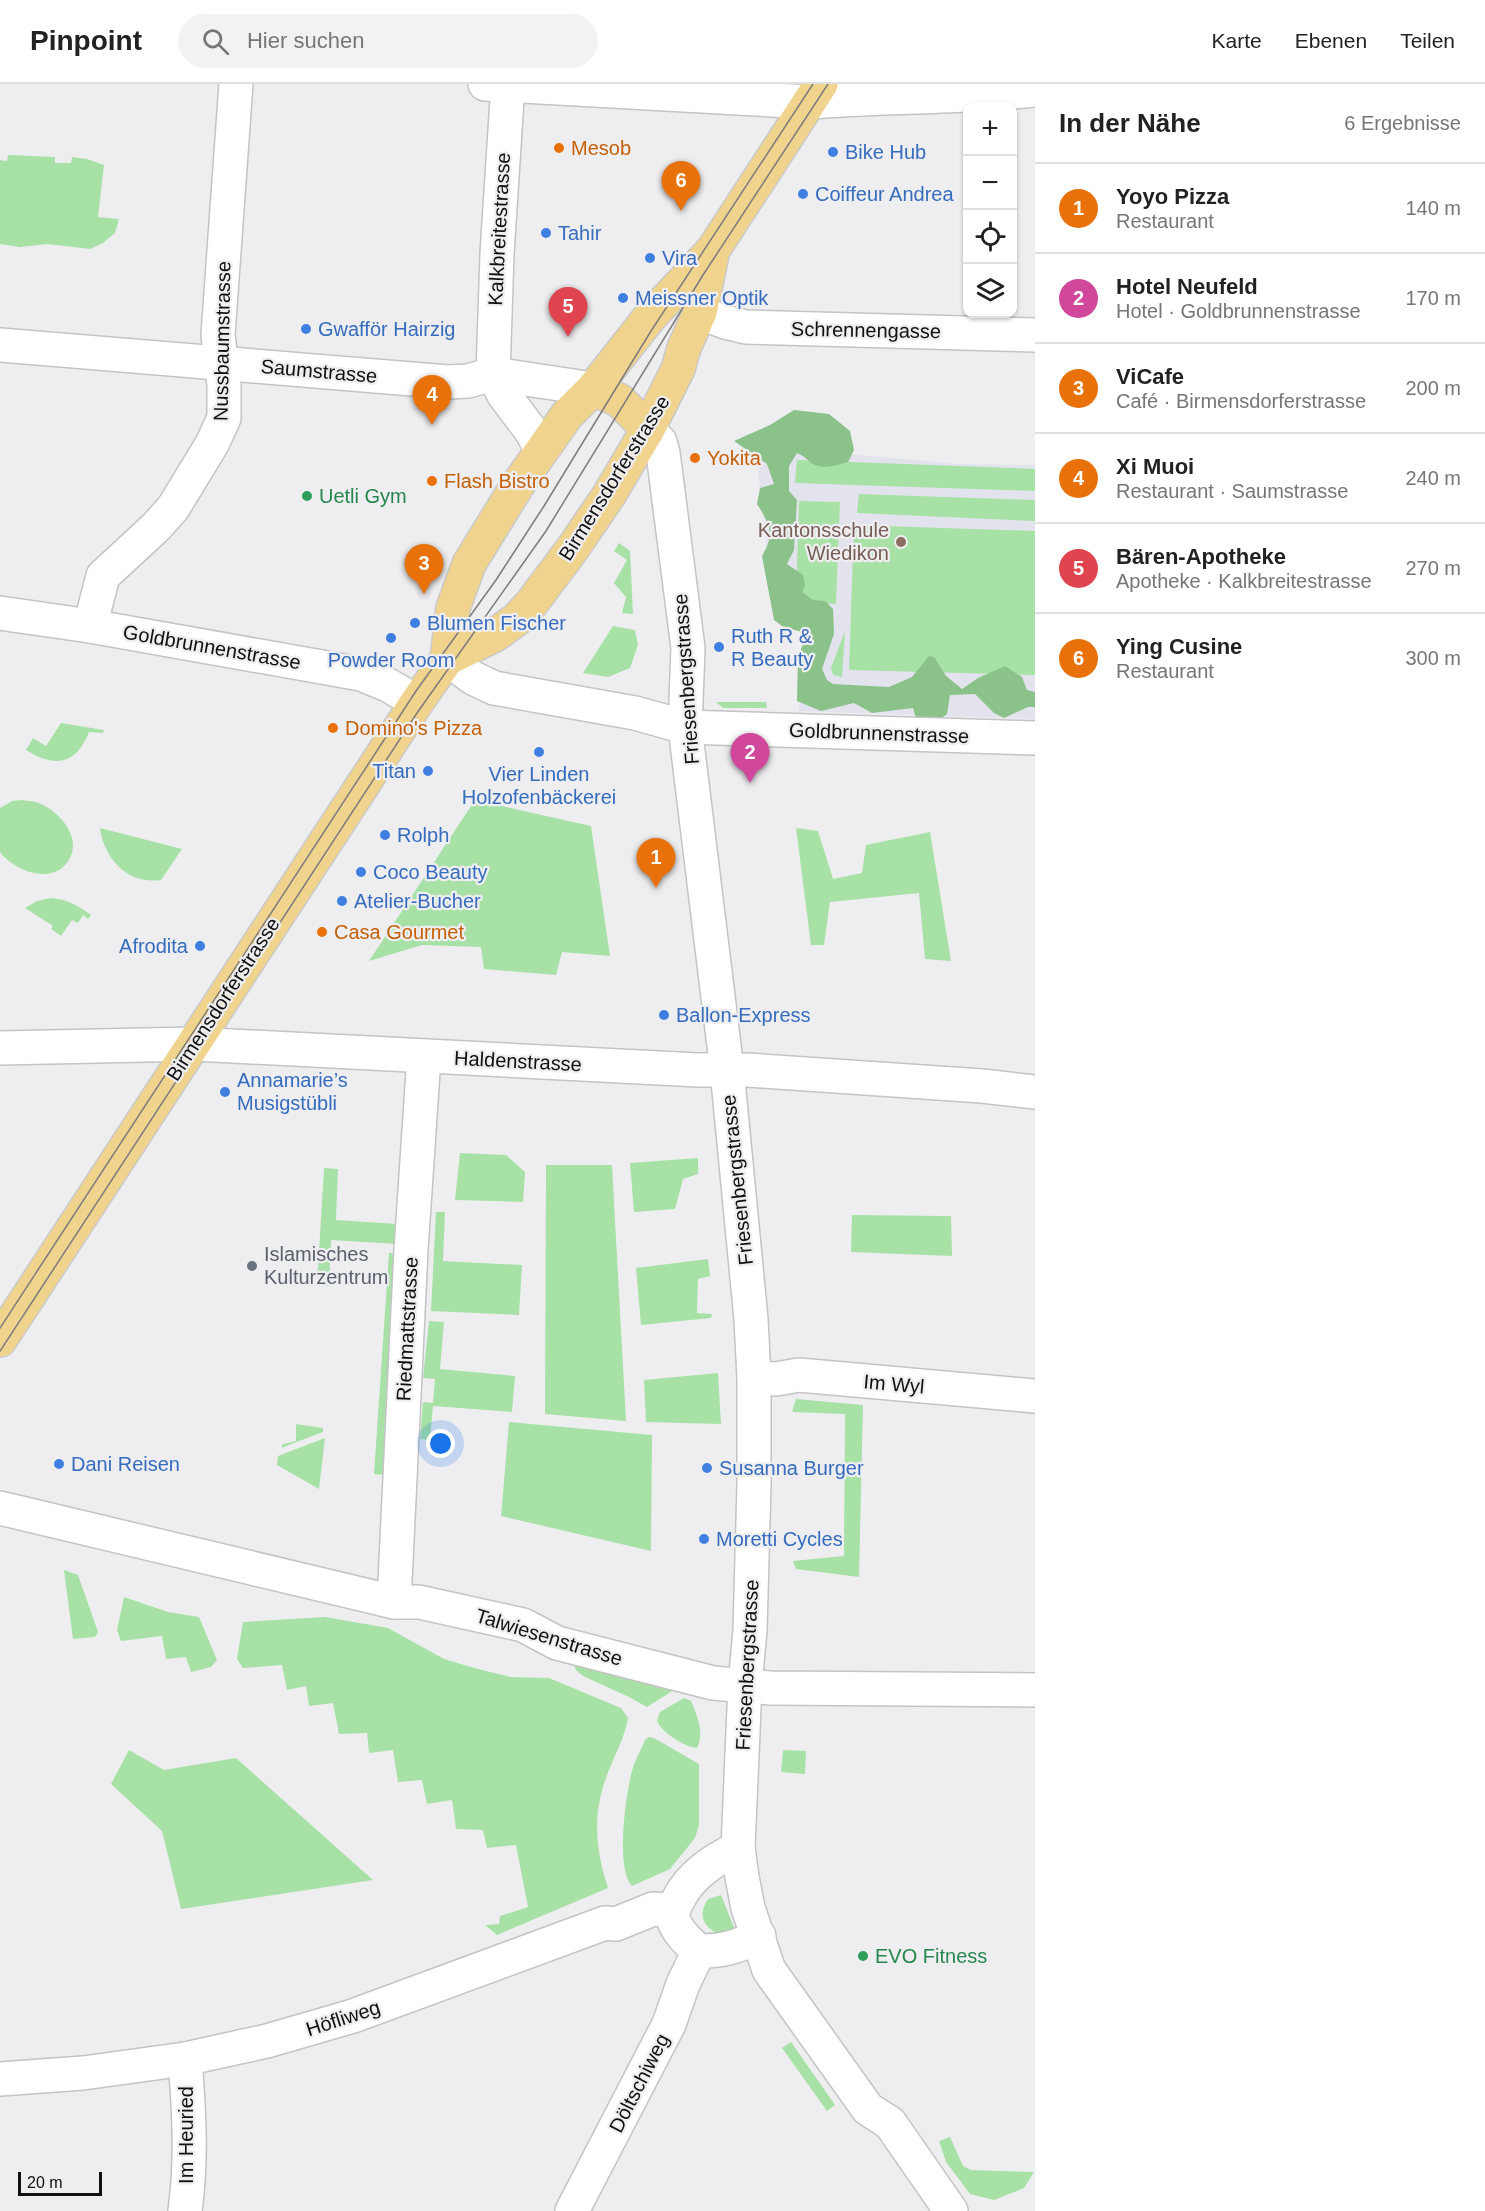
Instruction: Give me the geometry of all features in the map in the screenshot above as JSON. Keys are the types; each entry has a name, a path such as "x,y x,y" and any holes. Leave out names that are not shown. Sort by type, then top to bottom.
{"main road":[{"name":"Birmensdorferstrasse","path":"0,1340 447,658 453,608 469,564 541,450 567,415 593,389 644,325 713,250 815,93"},
{"name":"Birmensdorferstrasse","path":"447,658 495,635 517,619 573,548 603,504 669,389 700,312 713,250"},
{"path":"593,389 619,400 648,429"}],"street":[{"name":"Nussbaumstrasse","path":"90,626 103,576 166,518 221,428 224,418 222,362 218,335 236,84"},
{"path":"500,85 815,93 851,98 997,94 1035,90"},
{"name":"Kalkbreitestrasse","path":"493,374 500,85"},
{"name":"Schrennengasse","path":"700,312 746,327 1035,335"},
{"name":"Saumstrasse","path":"0,345 448,382 468,381 493,374"},
{"path":"493,374 593,389"},
{"path":"493,374 504,394 532,432 541,450"},
{"name":"Friesenbergstrasse","path":"648,429 660,442 666,467 688,648 685,727 727,1070 751,1319 754,1378 754,1485 750,1630 745,1685 738,1848 741,1877 748,1908 769,1970 780,1988 868,2109 890,2123 951,2211"},
{"name":"Goldbrunnenstrasse","path":"0,613 90,626 360,674 388,685 417,702"},
{"name":"Goldbrunnenstrasse","path":"447,658 473,678 494,688 636,713 685,727 1035,738"},
{"name":"Haldenstrasse","path":"0,1048 194,1044 727,1070 970,1085 1035,1092"},
{"name":"Riedmattstrasse","path":"394,1602 411,1250 424,1057"},
{"name":"Im Wyl","path":"754,1378 776,1379 799,1375 1035,1396"},
{"name":"Talwiesenstrasse","path":"0,1508 394,1602 419,1602 523,1625 557,1643 713,1683 770,1688 1035,1690"},
{"path":"738,1848 720,1857 700,1872 682,1891 672,1916 679,1931 699,1951 717,1952 738,1947 759,1936"},
{"name":"Höfliweg","path":"0,2079 83,2073 185,2059 267,2041 353,2016 605,1923 616,1924 653,1909 673,1910"},
{"name":"Döltschiweg","path":"572,2211 665,2032 683,1984 699,1951"},
{"name":"Im Heuried","path":"184,2211 190,2108 185,2059"}],"shaded area":[{"name":"Kantonsschule Wiedikon","path":"755,446 961,464 1035,465 1035,719 799,711 802,623 775,620"}],"green space":[{"path":"8,155 55,157 55,163 71,163 72,157 104,165 98,217 119,219 115,233 103,243 90,249 48,244 20,247 0,244 0,160 7,161"},
{"path":"794,410 829,414 850,431 854,450 848,462 835,466 817,466 797,453 789,466 789,491 797,500 794,550 787,564 803,575 805,586 802,592 813,600 825,601 833,609 834,634 822,669 827,680 833,684 889,687 912,677 929,656 934,657 946,676 962,689 978,678 1005,666 1022,677 1027,690 1035,692 1035,707 1028,707 1004,718 994,713 975,694 950,695 947,714 930,726 917,722 913,708 872,713 854,703 821,711 797,701 798,656 808,633 785,628 774,620 762,556 770,536 768,524 757,504 760,488 774,484 767,464 734,441 770,425"},
{"path":"797,460 1035,469 1035,491 795,483"},
{"path":"859,494 1035,500 1035,521 857,513"},
{"path":"799,501 840,502 836,604 796,602"},
{"path":"854,525 1035,531 1035,675 849,670"},
{"path":"619,543 630,551 633,614 622,613 626,597 614,583 627,560 614,551"},
{"path":"613,626 635,630 638,645 630,668 608,677 583,673"},
{"path":"845,631 842,677 833,675 831,668"},
{"path":"716,702 766,702 767,708 723,708"},
{"path":"61,723 104,730 103,733 89,732 78,751 64,760 46,759 26,750 33,738 46,746"},
{"path":"22,800 48,807 66,825 73,848 65,866 47,874 26,871 16,866 0,852 0,808 12,801"},
{"path":"475,800 591,826 610,956 562,952 556,975 484,969 481,947 422,945 369,961"},
{"path":"100,828 182,849 161,880 138,878 128,874 112,859 102,839"},
{"path":"796,828 818,831 833,879 862,873 866,845 930,832 951,961 925,959 919,893 830,902 824,945 811,945"},
{"path":"51,898 72,903 91,915 88,919 83,915 78,923 72,920 61,936 51,929 53,926 25,908 37,901"},
{"path":"460,1153 506,1155 525,1172 523,1202 455,1200"},
{"path":"698,1158 698,1174 683,1179 675,1209 634,1212 630,1163"},
{"path":"546,1165 612,1165 626,1421 545,1414"},
{"path":"324,1168 338,1169 336,1220 399,1224 398,1244 331,1240 329,1286 317,1285"},
{"path":"436,1212 445,1212 443,1261 522,1265 519,1315 431,1311"},
{"path":"852,1215 951,1216 952,1256 851,1252"},
{"path":"389,1253 402,1253 386,1475 374,1474"},
{"path":"708,1259 710,1276 698,1279 697,1313 712,1314 711,1318 641,1325 636,1268"},
{"path":"429,1321 444,1322 440,1369 515,1376 512,1412 433,1406 430,1440 420,1439 423,1402 433,1403 435,1379 423,1378"},
{"path":"718,1373 721,1424 646,1422 644,1380"},
{"path":"796,1399 863,1405 859,1577 796,1569 793,1561 844,1556 845,1414 792,1412"},
{"path":"509,1422 652,1435 651,1551 501,1516"},
{"path":"296,1424 323,1428 323,1432 281,1448 283,1444 296,1441"},
{"path":"325,1438 319,1489 277,1465 278,1456"},
{"path":"64,1570 78,1575 98,1632 95,1637 73,1639"},
{"path":"124,1597 168,1612 199,1617 217,1660 211,1667 191,1672 186,1657 166,1659 162,1636 121,1641 117,1630"},
{"path":"325,1617 388,1628 444,1659 511,1677 549,1678 621,1708 628,1718 627,1724 605,1781 598,1812 598,1841 608,1888 497,1935 485,1925 499,1924 500,1916 528,1907 516,1845 487,1848 483,1830 456,1829 452,1800 427,1804 422,1780 398,1782 393,1750 369,1753 367,1733 339,1734 333,1703 309,1706 306,1686 287,1690 282,1665 243,1668 237,1659 243,1622"},
{"path":"572,1659 682,1685 647,1707 583,1676 576,1670"},
{"path":"684,1698 691,1701 699,1724 700,1736 697,1748 674,1739 663,1730 657,1721 660,1712"},
{"path":"649,1737 699,1764 699,1825 695,1838 670,1869 632,1886 624,1864 623,1830 633,1767 645,1740"},
{"path":"129,1750 164,1770 236,1758 373,1880 181,1909 162,1831 111,1784"},
{"path":"783,1750 806,1751 805,1774 781,1772"},
{"path":"721,1895 735,1930 718,1934 705,1923 703,1910 708,1899"},
{"path":"791,2042 835,2105 827,2111 782,2048"},
{"path":"950,2137 963,2166 971,2170 1034,2172 1024,2188 994,2200 970,2194 946,2162 939,2141"}],"tram line":[{"path":"0,1328 416,691 496,580 651,331 813,84"},
{"path":"0,1351 417,713 546,531 703,275 828,84"}],"place":[{"name":"Mesob","path":"559,148"},
{"name":"Bike Hub","path":"833,152"},
{"name":"Coiffeur Andrea","path":"803,194"},
{"name":"Ying Cusine","path":"681,211"},
{"name":"Tahir","path":"546,233"},
{"name":"Vira","path":"650,258"},
{"name":"Meissner Optik","path":"623,298"},
{"name":"Gwafför Hairzig","path":"306,329"},
{"name":"Bären-Apotheke","path":"568,337"},
{"name":"Xi Muoi","path":"432,425"},
{"name":"Yokita","path":"695,458"},
{"name":"Flash Bistro","path":"432,481"},
{"name":"Uetli Gym","path":"307,496"},
{"name":"Kantonsschule Wiedikon","path":"901,542"},
{"name":"ViCafe","path":"424,594"},
{"name":"Blumen Fischer","path":"415,623"},
{"name":"Powder Room","path":"391,638"},
{"name":"Ruth R & R Beauty","path":"719,647"},
{"name":"Domino's Pizza","path":"333,728"},
{"name":"Vier Linden Holzofenbäckerei","path":"539,752"},
{"name":"Titan","path":"428,771"},
{"name":"Hotel Neufeld","path":"750,783"},
{"name":"Rolph","path":"385,835"},
{"name":"Coco Beauty","path":"361,872"},
{"name":"Yoyo Pizza","path":"656,888"},
{"name":"Atelier-Bucher","path":"342,901"},
{"name":"Casa Gourmet","path":"322,932"},
{"name":"Afrodita","path":"200,946"},
{"name":"Ballon-Express","path":"664,1015"},
{"name":"Annamarie’s Musigstübli","path":"225,1092"},
{"name":"Islamisches Kulturzentrum","path":"252,1266"},
{"name":"Dani Reisen","path":"59,1464"},
{"name":"Susanna Burger","path":"707,1468"},
{"name":"Moretti Cycles","path":"704,1539"},
{"name":"EVO Fitness","path":"863,1956"}]}
